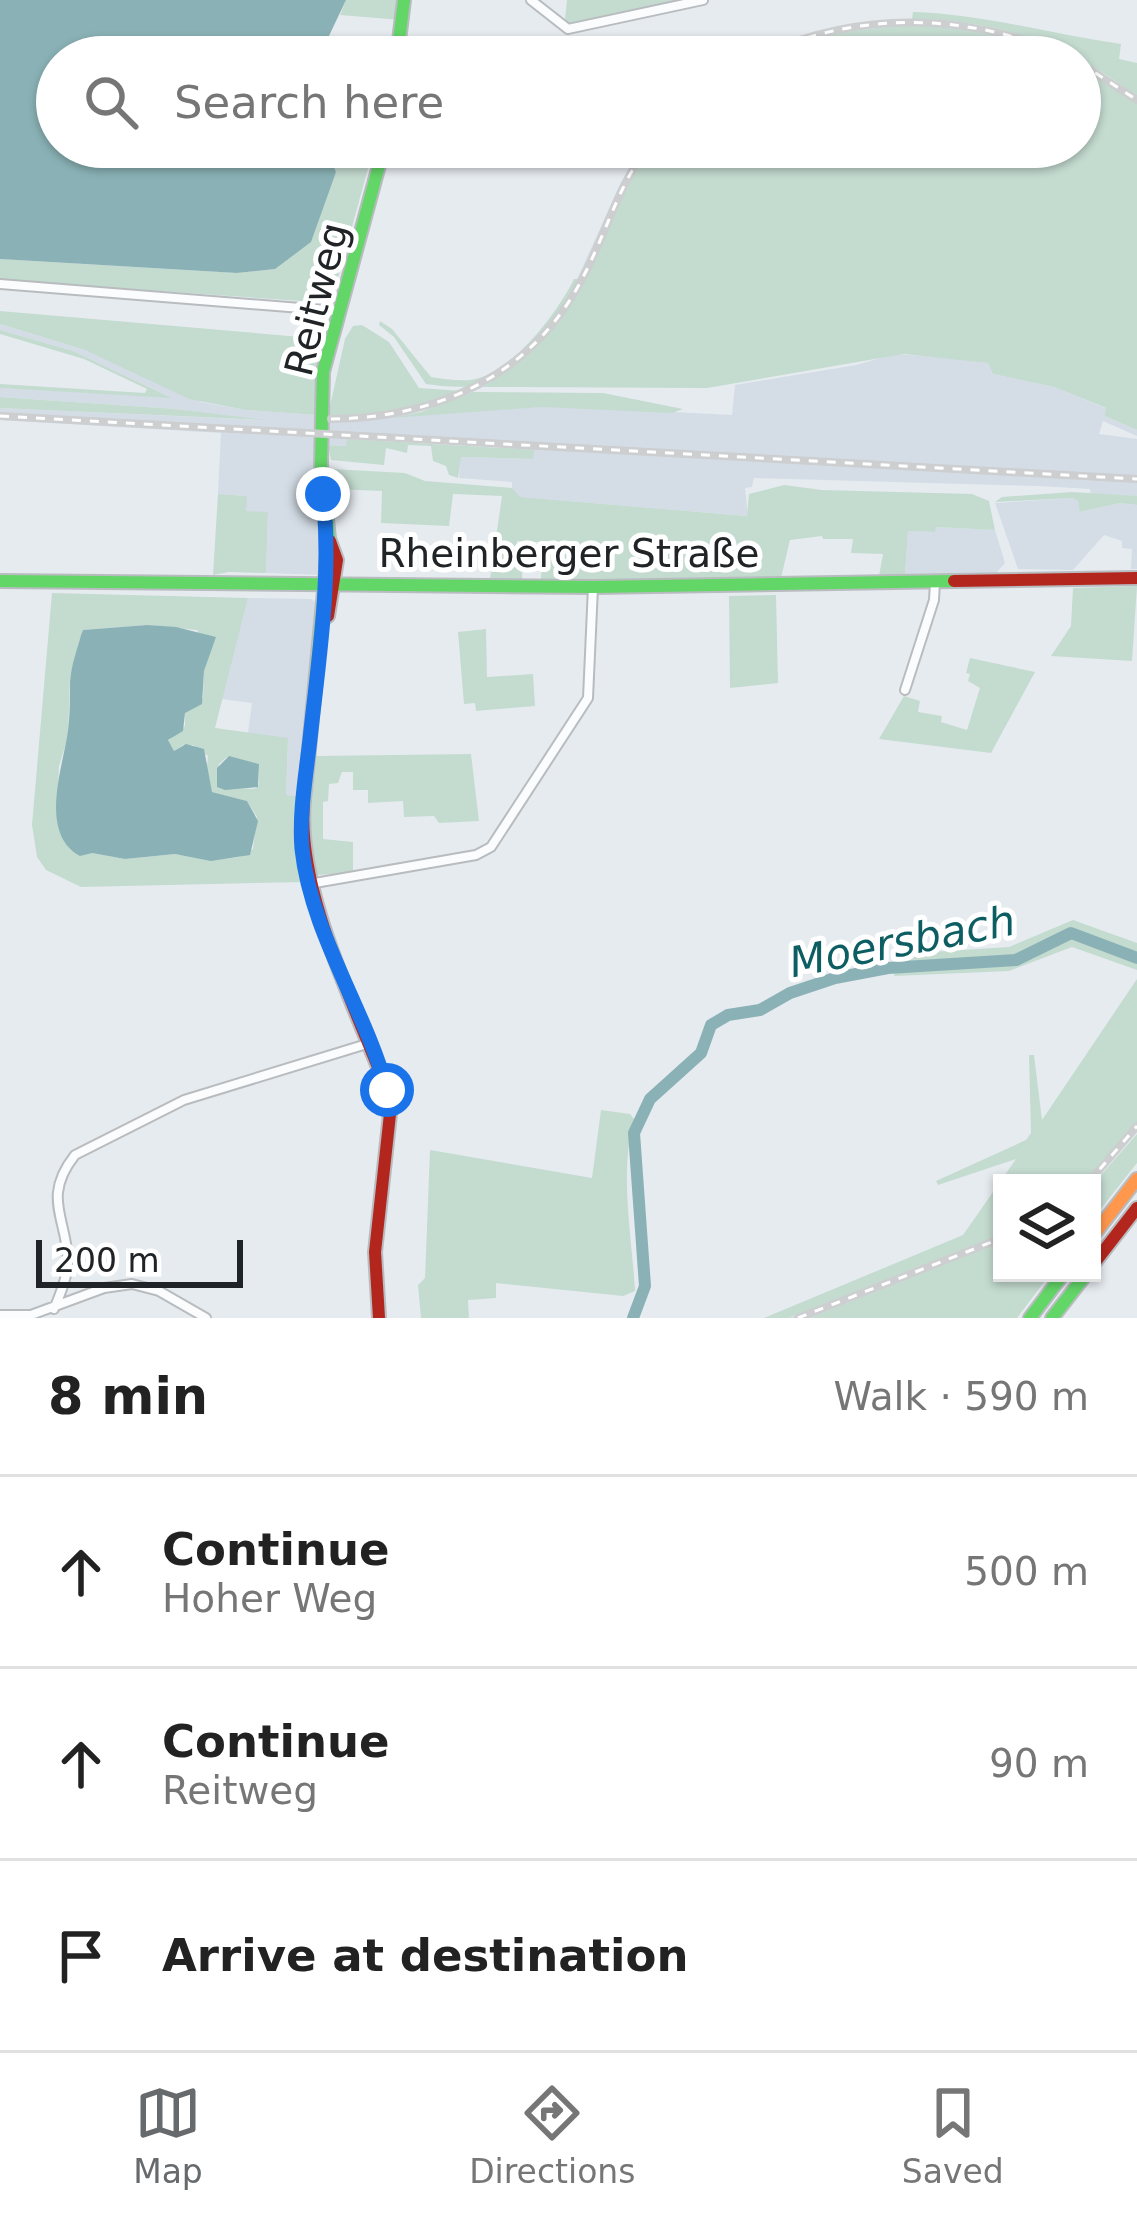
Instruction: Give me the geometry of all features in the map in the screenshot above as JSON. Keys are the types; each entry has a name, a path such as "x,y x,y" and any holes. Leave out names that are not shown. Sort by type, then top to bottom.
{"main road":[{"path":"400,36 404,0"},
{"name":"Reitweg","path":"331,584 321,464 321,387 378,168"},
{"name":"Reitweg","path":"328,538 338,560 331,584"},
{"path":"338,560 349,573 369,583"},
{"name":"Rheinberger Straße","path":"0,581 593,587 1137,578"},
{"path":"331,584 302,820 309,884 387,1090 390,1114 376,1239 380,1318"},
{"path":"1101,1225 1137,1179"},
{"path":"1101,1254 1137,1208"},
{"path":"1030,1318 1057,1282"},
{"path":"1052,1318 1079,1282"}],"street":[{"path":"531,0 568,29 703,0"},
{"path":"0,284 338,311"},
{"path":"905,690 934,600 935,582"},
{"path":"309,884 476,855 491,847 588,698 593,587"},
{"path":"53,1309 68,1260 57,1195 63,1170 75,1155 184,1100 371,1042"},
{"path":"0,1315 31,1316 104,1288 132,1283 206,1318"}],"shaded area":[{"path":"930,19 1021,36 912,24 804,36 840,26"},
{"path":"630,168 638,168 617,201 583,283 544,339 483,387 402,416 554,406 732,415 735,385 895,354 952,358 988,363 993,374 1054,387 1107,409 1105,416 1137,430 1137,436 1103,421 1099,434 1137,439 1137,496 1091,496 1090,489 1038,486 754,478 752,487 745,488 748,516 519,497 512,492 512,482 459,478 460,457 533,459 495,446 348,439 346,446 328,445 328,415 374,415 430,404 479,384 523,352 570,295"},
{"path":"0,324 85,350 201,402 316,415 321,575 266,573 268,513 245,511 246,496 218,494 221,433 0,420 0,408 260,420 0,397 0,388 168,396 73,351 0,330"},
{"path":"1072,498 1081,512 1120,503 1137,505 1137,569 1131,569 1132,549 1104,535 1073,570 1018,569 995,503"},
{"path":"935,527 995,530 1005,563 996,573 905,575 908,531 934,532"},
{"path":"248,598 315,602 298,796 286,795 288,739 248,733 252,703 221,699"},
{"path":"993,1238 993,1246 943,1266 809,1318 788,1318"}],"green space":[{"path":"346,0 404,0 401,20 340,15"},
{"path":"567,0 690,0 564,28"},
{"path":"913,12 939,14 1078,36 1022,36 973,24 912,19"},
{"path":"912,24 1002,36 821,36"},
{"path":"1101,40 1121,44 1119,59 1137,63 1137,97 1101,72"},
{"path":"1101,79 1137,103 1137,430 1105,416 1106,408 1054,387 993,374 988,363 904,354 707,388 483,387 528,353 565,312 585,280 638,168 1101,168"},
{"path":"334,168 368,168 331,303 0,280 0,259 237,273 275,269"},
{"path":"574,279 579,279 534,342 503,371 473,386 426,384 394,337 379,325 380,321 392,329 431,377 470,380 485,376 516,355 545,324"},
{"path":"0,311 324,339 316,415 246,410 189,399 85,350 0,324"},
{"path":"362,325 389,342 419,388 463,391 397,412 328,415 345,339 353,326"},
{"path":"0,330 73,351 172,398 0,388 0,384 145,393 147,389 84,359 0,334"},
{"path":"473,392 603,393 683,409 672,413 542,407 392,418"},
{"path":"0,397 175,409 266,420 0,408"},
{"path":"347,439 534,450 533,459 461,457 458,478 433,461 431,446 408,445 407,453 386,448 384,465 331,460 328,445 346,446"},
{"path":"332,469 405,473 425,481 512,488 520,497 747,516 749,494 784,485 972,494 989,501 995,530 936,527 935,532 908,531 905,575 879,576 883,554 851,553 853,539 822,536 790,540 781,578 541,580 542,551 548,550 539,542 517,541 515,552 523,553 522,580 490,579 502,496 453,494 449,526 381,523 382,491 333,489"},
{"path":"1072,492 1137,496 1137,505 1120,503 1080,512 1078,501 1072,498 995,502 1002,497"},
{"path":"218,494 247,496 246,511 268,512 266,573 213,575"},
{"path":"1137,586 1132,661 1051,656 1071,626 1073,588"},
{"path":"52,593 248,598 215,728 288,738 286,795 298,796 295,841 303,882 81,887 46,870 37,857 32,825","holes":["147,625 197,630 210,652 203,698 185,713 185,726 168,741 174,751 193,745 208,756 206,777 212,792 247,801 257,817 253,849 240,857 215,860 175,854 125,859 92,853 61,834 59,766 68,737 70,677 83,630","227,757 259,764 259,785 254,789 217,787 219,764"]},
{"path":"776,595 778,683 730,688 729,596"},
{"path":"486,629 487,677 533,674 535,706 476,711 475,703 464,704 458,632"},
{"path":"970,658 1035,672 991,753 879,739 904,696 920,701 918,712 942,716 941,722 967,730 980,688 968,681"},
{"path":"471,754 479,821 439,823 434,816 404,817 403,801 368,803 368,790 353,790 353,772 342,772 338,783 329,784 328,801 323,802 323,839 353,842 353,873 315,875 310,827 316,756"},
{"path":"1073,920 1137,943 1137,970 1072,947 1009,971 894,976 899,954 1009,947"},
{"path":"1137,979 1137,1122 1091,1174 1006,1174 1016,1159 938,1185 936,1181 1026,1140 1031,1133 1029,1055 1034,1055 1042,1120"},
{"path":"601,1110 630,1114 634,1119 627,1183 635,1291 623,1296 496,1283 496,1298 468,1300 469,1318 421,1318 418,1285 425,1278 430,1150 592,1178"},
{"path":"1137,1134 1137,1163 1101,1209 1101,1175"},
{"path":"993,1192 993,1238 788,1318 764,1318 963,1235"},
{"path":"993,1246 993,1282 1044,1282 1017,1318 809,1318"}],"water":[{"path":"0,0 346,0 329,36 36,36 36,168 334,168 311,242 275,269 237,273 0,259"},
{"path":"147,625 216,637 204,671 202,704 185,713 183,731 168,740 174,751 186,744 204,749 212,792 247,801 258,821 250,855 211,861 175,854 125,859 92,853 80,856 60,832 56,798 68,731 71,676 83,630"},
{"path":"229,756 259,764 258,787 217,787 217,768"}],"waterway":[{"name":"Moersbach","path":"633,1318 645,1286 634,1133 650,1099 701,1053 711,1025 835,978 888,968 1016,960 1071,933 1137,958"}],"railway":[{"path":"816,36 873,24 913,22 1010,36"},
{"path":"1101,77 1137,100"},
{"path":"331,419 370,417 444,400 509,366 561,313 635,168"},
{"path":"0,416 1137,479"},
{"path":"1096,1174 1137,1126"},
{"path":"798,1318 993,1242"}],"traffic: fast":[{"path":"400,36 404,0"},
{"path":"304,802 329,538 321,464 323,372 378,168"},
{"path":"0,581 593,587 954,581"},
{"path":"1030,1318 1057,1282"},
{"path":"1052,1318 1080,1282"}],"traffic: slow":[{"path":"1101,1225 1137,1179"}],"traffic: jam":[{"path":"328,616 337,560 330,541"},
{"path":"954,581 1137,578"},
{"path":"304,802 304,836 318,910 387,1090 390,1114 375,1252 379,1318"},
{"path":"1101,1254 1137,1208"}],"route":[{"path":"323,494 328,538 302,848 324,927 387,1090"}]}
